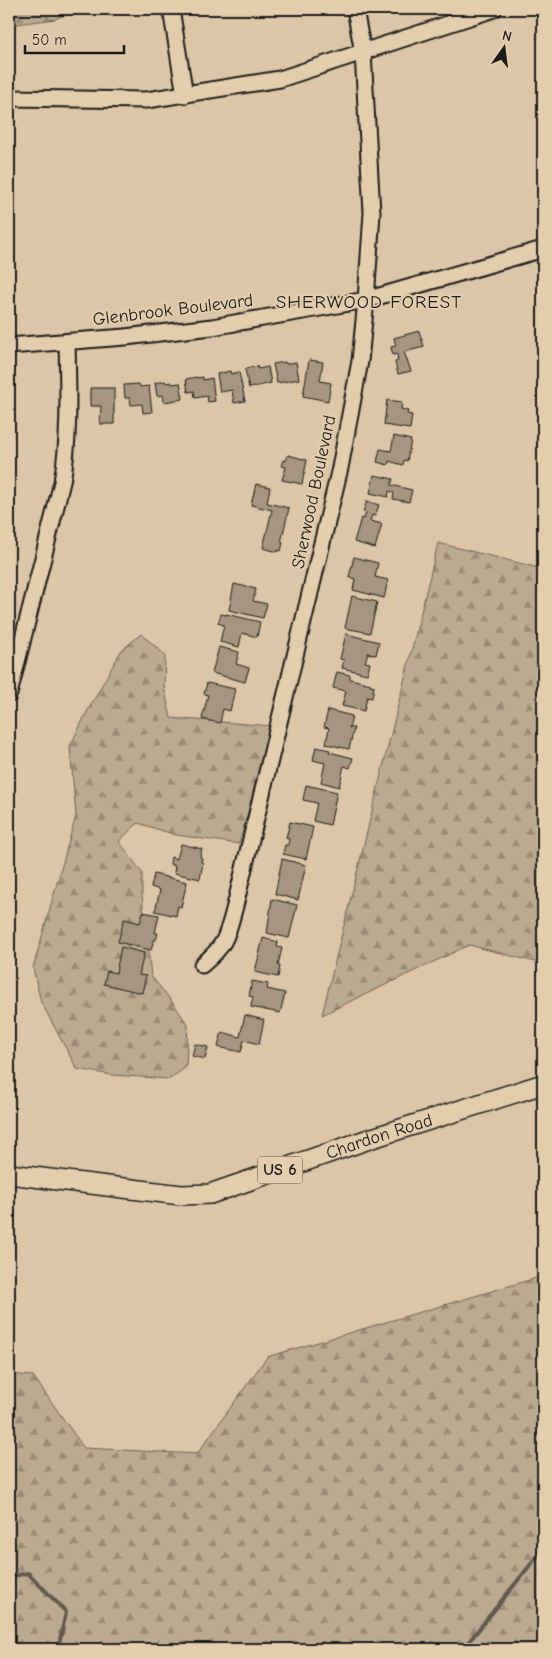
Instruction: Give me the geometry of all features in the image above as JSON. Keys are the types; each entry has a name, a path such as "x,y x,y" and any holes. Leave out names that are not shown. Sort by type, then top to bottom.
{"main road":[{"name":"Chardon Road","path":"9,1174 181,1195 210,1194 369,1139 543,1084"}],"street":[{"path":"171,9 185,95"},
{"name":"Sherwood Boulevard","path":"202,965 222,946 235,906 340,468 360,361 372,213 363,53 355,9"},
{"path":"9,98 147,100 280,79 494,9"},
{"name":"Glenbrook Boulevard","path":"9,346 212,327 366,300 543,249"},
{"path":"9,694 62,482 68,434 67,342"}],"green space":[{"path":"9,9 80,9 55,19 9,25"},
{"path":"438,543 543,569 543,964 469,945 322,1015"},
{"path":"141,634 165,655 164,687 171,718 272,726 239,844 176,835 138,823 119,841 142,873 142,896 151,976 188,1025 186,1067 170,1079 112,1075 77,1069 41,1002 33,968 76,816 70,746 121,651"},
{"path":"543,1276 543,1649 9,1649 9,1374 33,1376 84,1448 197,1454 267,1357"}],"building":[{"path":"419,331 424,347 404,352 411,371 398,374 395,362 398,361 397,354 393,355 391,347 396,346 394,338"},
{"path":"309,360 323,362 320,381 331,383 328,401 303,396"},
{"path":"285,362 286,364 296,362 299,379 277,383 273,364"},
{"path":"257,366 258,369 268,367 271,383 249,388 245,369"},
{"path":"230,371 231,374 239,372 245,401 234,403 232,390 220,392 217,374"},
{"path":"203,377 203,380 212,378 215,401 208,402 207,396 195,398 194,391 188,392 186,379"},
{"path":"165,381 172,384 180,383 183,399 164,402 163,395 157,396 155,383"},
{"path":"139,384 140,387 149,386 152,412 143,413 142,404 131,405 130,398 125,398 124,385"},
{"path":"90,388 114,388 114,424 100,424 101,406 90,406"},
{"path":"387,400 402,402 401,409 408,411 407,414 412,415 410,429 384,425"},
{"path":"394,436 411,440 407,461 404,460 403,465 389,461 388,465 377,462 380,449 391,451"},
{"path":"288,455 307,460 302,484 282,480 286,467 281,466 283,460 286,461"},
{"path":"374,475 393,479 391,485 412,490 409,502 393,499 394,493 389,491 388,497 370,493"},
{"path":"256,484 270,487 267,503 289,508 281,542 283,542 281,551 263,548 272,510 251,505"},
{"path":"367,501 379,505 375,516 372,515 370,521 382,524 375,548 354,542 361,518 364,519 366,513 363,512"},
{"path":"354,557 378,563 375,577 388,580 384,598 353,590 355,579 349,577"},
{"path":"234,584 256,589 253,601 267,604 263,618 229,610"},
{"path":"352,596 377,602 370,633 345,628"},
{"path":"221,614 260,622 257,637 242,633 239,647 220,642 224,625 218,623"},
{"path":"346,634 379,642 376,655 368,653 365,662 370,663 367,674 342,668 344,660 340,659"},
{"path":"219,647 239,652 236,664 249,668 245,682 212,673"},
{"path":"337,672 350,675 350,679 374,686 372,698 367,697 364,711 342,706 346,691 333,688"},
{"path":"207,683 235,689 230,711 223,709 220,723 202,719 208,695 204,694"},
{"path":"328,710 352,716 349,728 354,728 349,749 326,744 329,728 324,727"},
{"path":"316,747 353,758 350,768 344,766 339,787 321,782 325,763 313,760"},
{"path":"306,785 337,792 330,825 313,821 317,803 303,800"},
{"path":"290,822 313,827 306,859 283,854 285,845 288,845 289,839 286,838"},
{"path":"181,844 202,849 200,857 203,863 200,879 174,873 175,866 170,864 171,857 177,859"},
{"path":"282,859 306,865 298,900 275,894"},
{"path":"154,874 187,882 181,907 178,906 176,916 155,911 160,890 151,887"},
{"path":"272,899 297,905 289,938 267,933"},
{"path":"143,912 159,915 155,933 158,933 151,950 118,942 124,919 140,923"},
{"path":"263,938 278,942 277,947 282,948 278,965 280,966 278,977 255,972"},
{"path":"121,947 144,953 139,975 146,976 142,993 104,984 107,971 116,973"},
{"path":"252,981 268,984 267,989 285,993 280,1013 251,1007 253,997 249,996"},
{"path":"245,1015 264,1020 259,1044 244,1040 241,1052 218,1047 222,1032 240,1037"},
{"path":"195,1044 208,1047 205,1059 192,1056"}],"waterway":[{"path":"463,1649 543,1549"},
{"path":"9,1577 28,1573 66,1612 58,1649"}],"district":[{"name":"SHERWOOD FOREST","path":"369,302"}]}
